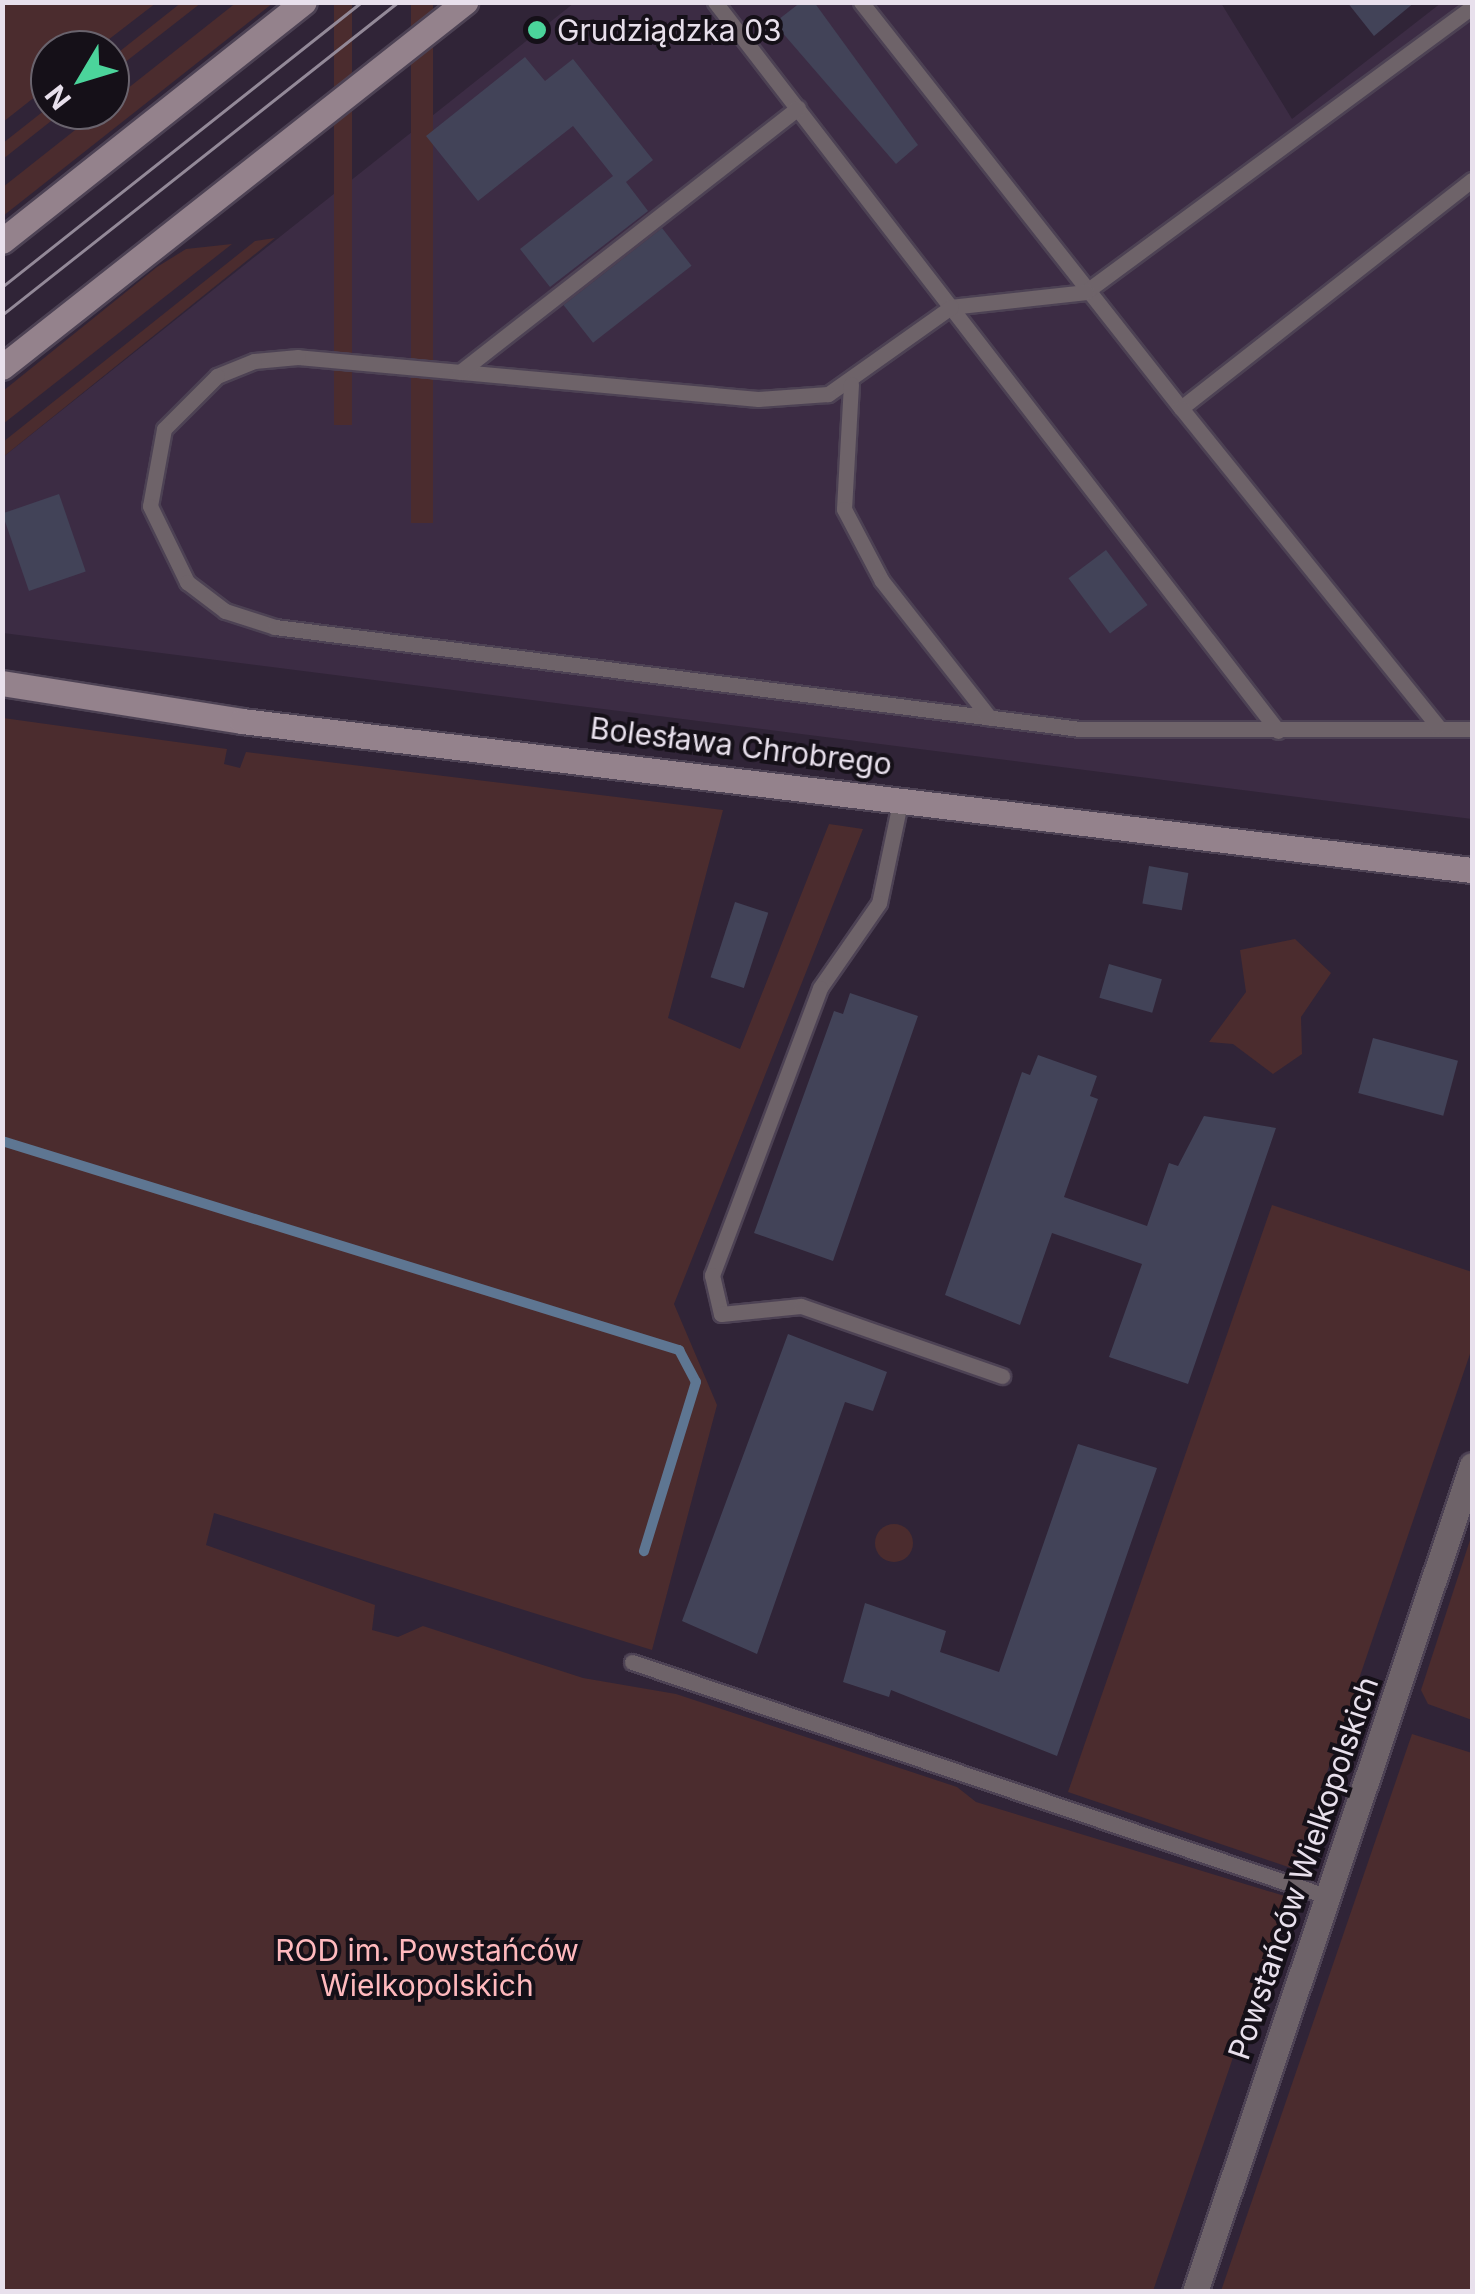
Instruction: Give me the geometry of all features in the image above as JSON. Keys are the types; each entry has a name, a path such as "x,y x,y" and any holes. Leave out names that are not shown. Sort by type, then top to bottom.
{"street":[{"path":"2,240 304,2"},
{"path":"2,368 464,2"},
{"name":"Bolesława Chrobrego","path":"2,683 70,697 1472,870"},
{"name":"Powstańców Wielkopolskich","path":"1195,2292 1472,1465"}],"lane":[{"path":"715,2 1278,731"},
{"path":"860,2 1086,292 1438,726"},
{"path":"1472,7 1086,292 952,307 851,384 758,398 298,357 218,376 164,428 151,467 161,543 187,582 225,611 275,627 990,718 1278,731 1472,728"},
{"path":"460,372 798,108"},
{"path":"1181,408 1472,180"},
{"path":"851,384 840,469 855,535 990,718"},
{"path":"900,798 880,903 820,988 712,1275 721,1314 801,1306 1002,1376"},
{"path":"632,1662 1328,1897"}],"shaded area":[{"path":"574,3 1221,3 1292,119 1441,3 1472,3 1472,819 3,633 3,457"}],"green space":[{"path":"3,2 156,2 121,30 30,30 30,101 3,122"},
{"path":"182,2 201,3 130,58 130,43"},
{"path":"237,2 273,3 130,116 130,87"},
{"path":"334,3 352,3 352,425 334,425"},
{"path":"411,3 433,3 433,523 411,523"},
{"path":"30,122 30,130 40,130 3,159 3,143"},
{"path":"75,130 112,130 3,216 3,187"},
{"path":"275,238 3,457 3,442 255,241"},
{"path":"232,244 3,424 3,391 157,267 186,249"},
{"name":"ROD im. Powstańców Wielkopolskich","path":"3,718 227,749 224,764 240,768 246,752 723,810 668,1018 740,1049 829,824 863,829 674,1304 717,1405 652,1650 214,1513 206,1545 375,1605 372,1630 398,1637 423,1626 583,1678 676,1694 957,1787 976,1802 1288,1897 1153,2291 3,2291"},
{"path":"1295,939 1331,973 1301,1017 1302,1054 1273,1074 1233,1044 1209,1042 1246,992 1240,950"},
{"path":"1272,1205 1472,1272 1472,1348 1294,1869 1068,1792"},
{"path":"894,1524 908,1529 913,1543 908,1557 894,1562 880,1557 875,1543 880,1529"},
{"path":"1472,1534 1472,1720 1428,1704 1421,1690"},
{"path":"1412,1734 1472,1753 1472,2291 1221,2291"}],"building":[{"path":"801,2 814,2 918,145 896,164 774,23"},
{"path":"1347,2 1415,2 1374,36"},
{"path":"525,57 545,81 573,59 653,160 626,182 648,211 550,287 520,249 613,176 573,126 478,201 426,136"},
{"path":"662,228 692,266 593,343 563,305"},
{"path":"59,494 86,572 29,591 2,514"},
{"path":"1106,550 1148,605 1110,633 1068,578"},
{"path":"1149,866 1188,873 1182,910 1142,903"},
{"path":"735,902 768,913 744,988 711,977"},
{"path":"1109,964 1162,979 1152,1013 1099,998"},
{"path":"850,993 918,1016 833,1261 754,1233 834,1011 843,1014"},
{"path":"1373,1038 1458,1061 1443,1116 1358,1093"},
{"path":"1038,1055 1097,1076 1090,1096 1098,1099 1064,1197 1147,1226 1169,1163 1178,1166 1204,1116 1276,1128 1188,1384 1109,1357 1142,1264 1052,1233 1020,1325 945,1295 1022,1072 1030,1075"},
{"path":"788,1334 887,1372 873,1411 845,1402 757,1654 682,1621"},
{"path":"1078,1444 1157,1468 1057,1756 891,1690 889,1697 843,1682 865,1603 946,1631 940,1652 999,1672"}],"waterway":[{"path":"2,1141 679,1350 696,1382 644,1551"}],"tram line":[{"path":"2,287 362,2"},
{"path":"2,315 398,2"}],"place":[{"name":"Grudziądzka 03","path":"537,30"}]}
